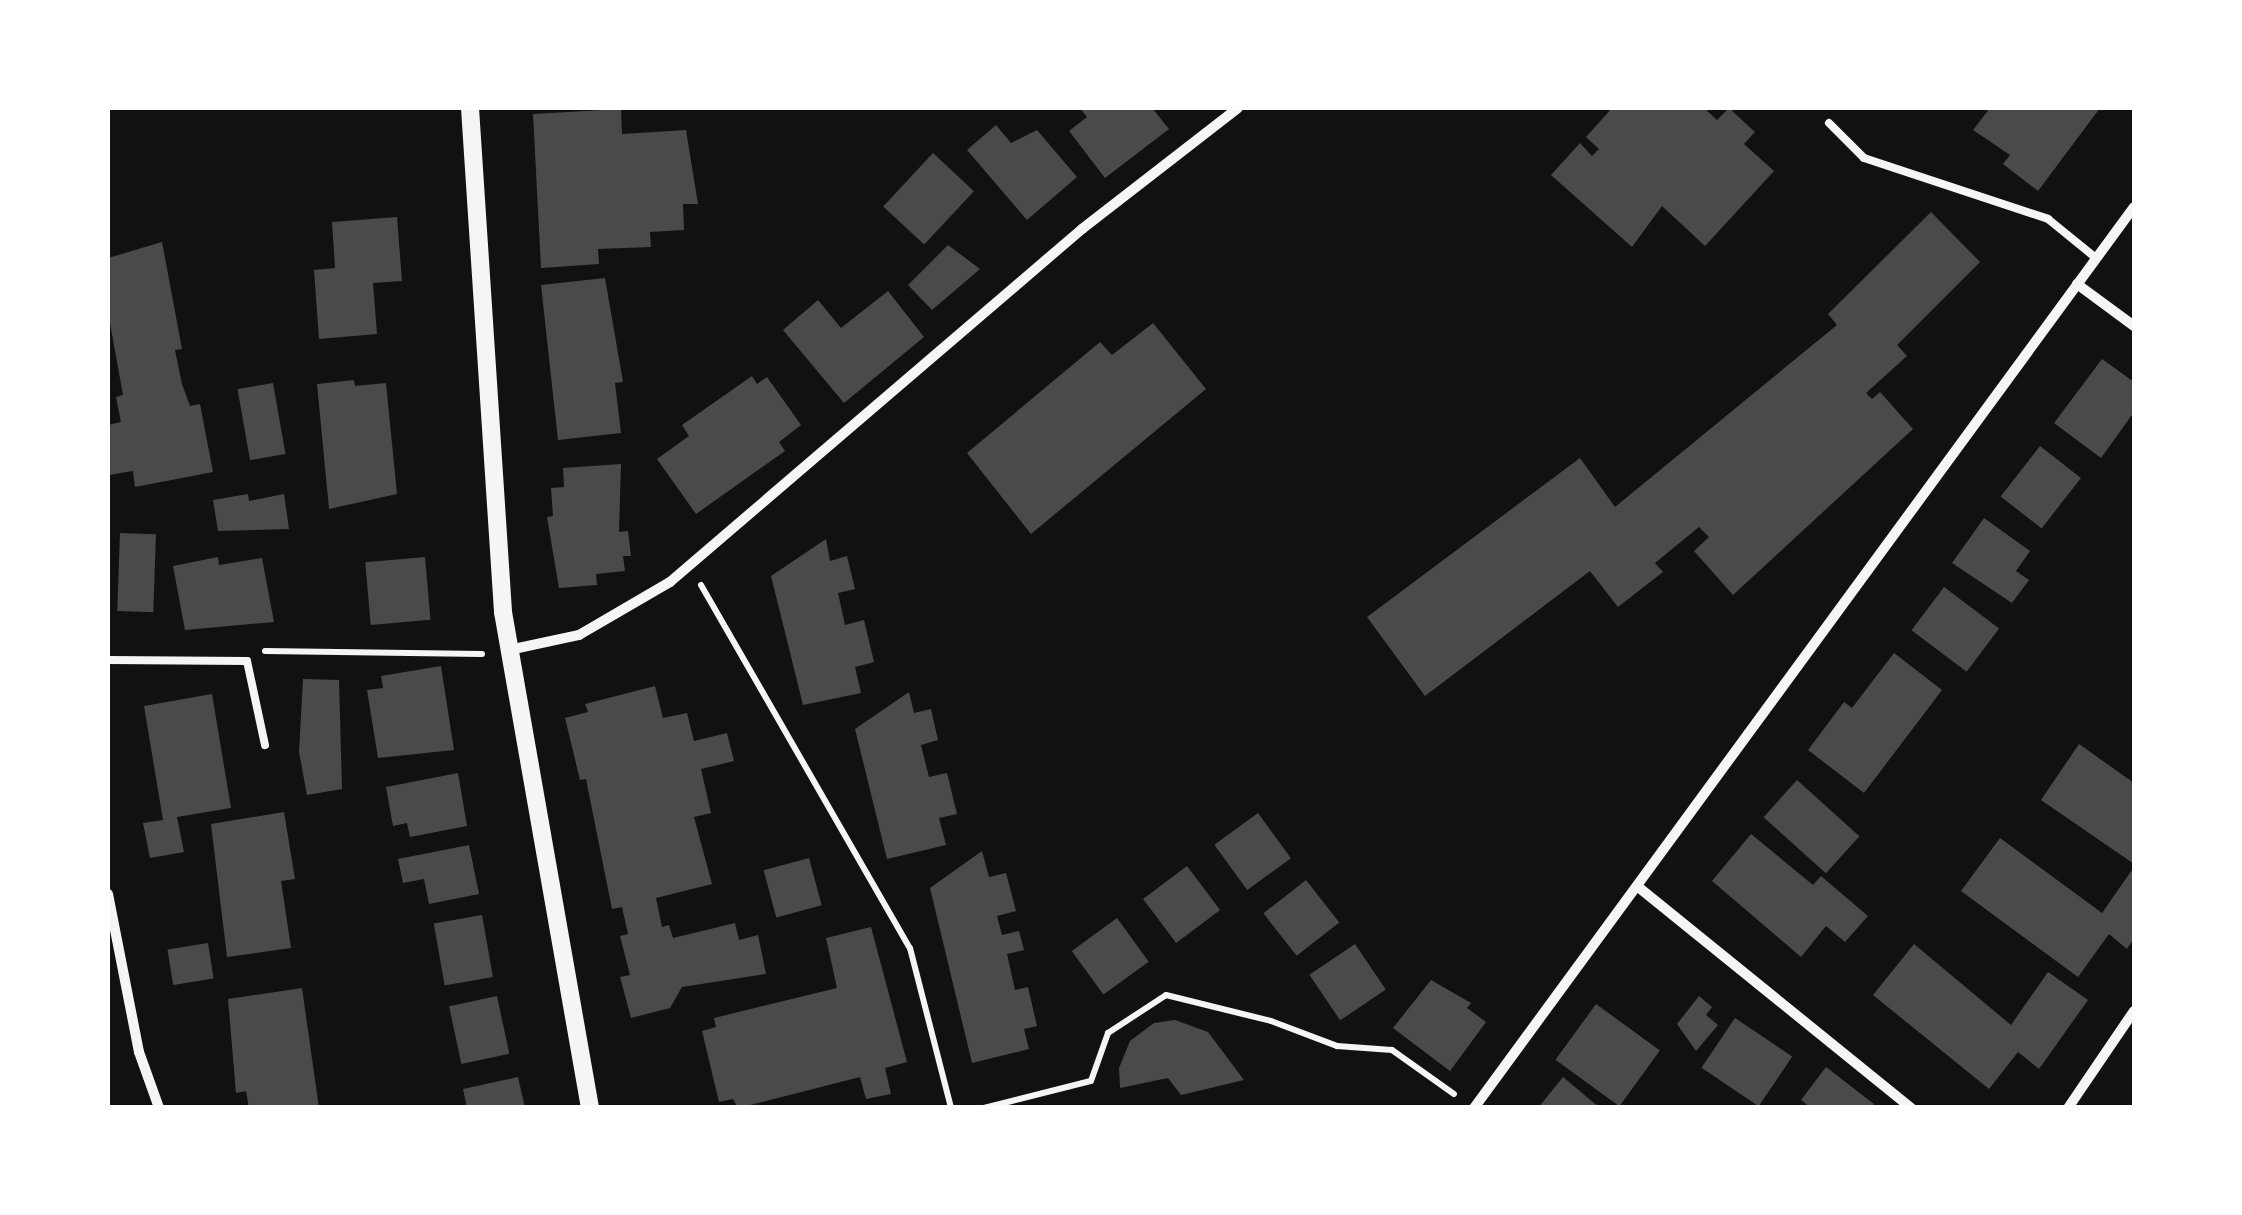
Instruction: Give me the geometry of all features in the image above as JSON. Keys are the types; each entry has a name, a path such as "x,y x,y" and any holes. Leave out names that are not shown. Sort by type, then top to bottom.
{"street":[{"path":"470,108 491,494 508,650 590,1108"},
{"path":"508,650 595,628 688,568 1082,229 1238,108"},
{"path":"1474,1108 2134,207"},
{"path":"2077,284 2134,326"},
{"path":"1637,886 1911,1108"},
{"path":"108,894 139,1052 158,1108"},
{"path":"2068,1108 2134,1012"}],"lane":[{"path":"1829,122 1864,158 2048,218 2096,258"},
{"path":"108,660 247,661 265,745"}],"path":[{"path":"688,568 903,934 951,1108"},
{"path":"257,651 454,656 508,650"},
{"path":"984,1108 1091,1081 1108,1034 1166,995 1271,1020 1338,1046 1392,1050 1458,1097"}],"building":[{"path":"1080,108 1152,108 1169,129 1105,178 1069,131 1087,117"},
{"path":"1612,108 1704,108 1717,120 1729,108 1755,132 1744,144 1774,171 1705,246 1662,206 1632,247 1551,175 1580,143 1592,156 1599,149 1586,137"},
{"path":"1990,108 2100,108 2038,191 2003,164 2010,155 1973,130"},
{"path":"621,109 622,134 686,130 698,204 683,204 684,230 650,232 651,247 598,249 599,264 541,268 533,114"},
{"path":"996,125 1011,143 1037,130 1077,177 1027,220 967,150"},
{"path":"933,153 974,191 924,245 883,206"},
{"path":"1931,212 1980,262 1897,345 1907,356 1866,393 1872,399 1880,392 1913,429 1733,595 1694,551 1709,537 1699,527 1655,563 1663,572 1618,607 1590,571 1425,696 1367,617 1580,458 1615,507 1837,325 1828,314"},
{"path":"397,217 402,281 373,283 377,334 319,339 314,270 335,268 332,222"},
{"path":"162,242 182,349 175,350 182,384 190,406 200,404 213,472 135,487 133,471 109,475 108,467 108,425 121,422 116,397 123,395 108,312 108,258"},
{"path":"948,245 980,269 932,310 908,285"},
{"path":"605,278 623,382 615,383 621,433 558,440 541,285"},
{"path":"888,291 924,337 844,403 783,330 818,300 841,328"},
{"path":"1153,323 1206,389 1031,534 967,453 1100,342 1112,355"},
{"path":"2102,359 2134,382 2134,412 2101,458 2054,423"},
{"path":"752,376 757,384 767,377 801,425 779,442 785,451 696,514 657,459 689,436 682,425"},
{"path":"354,380 355,386 386,383 397,494 329,509 317,384"},
{"path":"273,383 286,454 250,460 238,389"},
{"path":"2040,446 2081,478 2042,528 2001,496"},
{"path":"621,464 619,532 628,531 631,556 623,556 625,571 596,574 597,585 559,588 547,517 553,516 551,488 564,487 563,468"},
{"path":"248,494 249,501 284,494 289,529 218,531 213,500"},
{"path":"1984,518 2030,551 2016,571 2029,580 2012,603 1952,563"},
{"path":"120,533 156,534 153,612 117,611"},
{"path":"826,539 830,561 847,556 855,589 838,593 845,625 864,620 874,662 855,667 861,693 803,705 771,576"},
{"path":"218,557 219,565 262,558 274,622 185,630 173,566"},
{"path":"425,557 430,620 371,625 365,562"},
{"path":"1944,587 1999,629 1967,672 1912,630"},
{"path":"1894,653 1942,690 1864,793 1808,750 1844,702 1852,708"},
{"path":"441,666 454,750 378,758 367,690 383,688 381,676"},
{"path":"303,679 339,680 342,789 307,795 299,752"},
{"path":"655,686 663,718 687,713 694,741 727,733 734,761 701,769 711,813 694,817 712,884 656,898 662,927 669,925 673,938 735,923 739,940 758,935 766,974 682,987 670,1008 631,1018 620,977 630,975 620,936 628,934 622,907 612,909 586,779 580,780 565,718 588,712 585,704"},
{"path":"909,692 914,713 931,709 938,740 921,745 929,777 947,773 957,814 939,818 946,845 887,859 855,729"},
{"path":"212,694 231,808 177,817 184,852 150,858 143,823 163,820 144,706"},
{"path":"2079,744 2134,783 2134,864 2041,800"},
{"path":"458,773 467,826 410,837 407,823 393,826 386,787"},
{"path":"1797,780 1859,836 1826,873 1764,817"},
{"path":"284,812 295,879 281,881 291,948 227,957 211,824"},
{"path":"1258,813 1291,858 1247,890 1214,845"},
{"path":"1751,834 1813,885 1821,876 1868,916 1845,942 1826,926 1801,957 1712,881"},
{"path":"2000,838 2102,913 2134,867 2134,938 2127,949 2109,934 2078,977 1961,891"},
{"path":"469,845 479,894 429,904 424,879 403,883 398,859"},
{"path":"982,851 989,877 1006,873 1016,911 997,916 1002,935 1019,931 1024,950 1007,954 1015,990 1028,987 1037,1026 1024,1029 1029,1049 972,1063 930,888"},
{"path":"809,858 822,905 776,917 764,870"},
{"path":"1187,866 1220,910 1176,943 1143,899"},
{"path":"1306,880 1339,923 1297,956 1263,913"},
{"path":"482,915 493,977 445,986 434,924"},
{"path":"1117,918 1149,962 1103,995 1072,951"},
{"path":"871,927 907,1062 885,1068 891,1094 866,1099 860,1077 738,1108 733,1099 719,1102 702,1031 716,1027 714,1018 837,988 826,938"},
{"path":"208,943 214,979 173,985 168,949"},
{"path":"1355,944 1386,990 1340,1020 1309,975"},
{"path":"1914,944 2011,1025 2048,972 2088,1000 2039,1069 2018,1052 1989,1089 1873,995"},
{"path":"1431,980 1471,1003 1467,1008 1486,1022 1450,1071 1393,1028"},
{"path":"302,988 319,1108 249,1108 246,1091 236,1093 228,999"},
{"path":"497,996 509,1054 461,1064 449,1006"},
{"path":"1699,996 1712,1007 1706,1015 1718,1025 1696,1051 1677,1024"},
{"path":"1596,1004 1660,1050 1619,1106 1555,1060"},
{"path":"1735,1018 1792,1057 1759,1106 1701,1068"},
{"path":"1175,1020 1208,1032 1244,1080 1181,1095 1168,1078 1120,1088 1119,1068 1130,1041 1154,1023"},
{"path":"1826,1067 1874,1104 1871,1108 1811,1108 1801,1100"},
{"path":"518,1077 525,1108 467,1108 463,1089"},
{"path":"1563,1077 1600,1108 1538,1108"}]}
